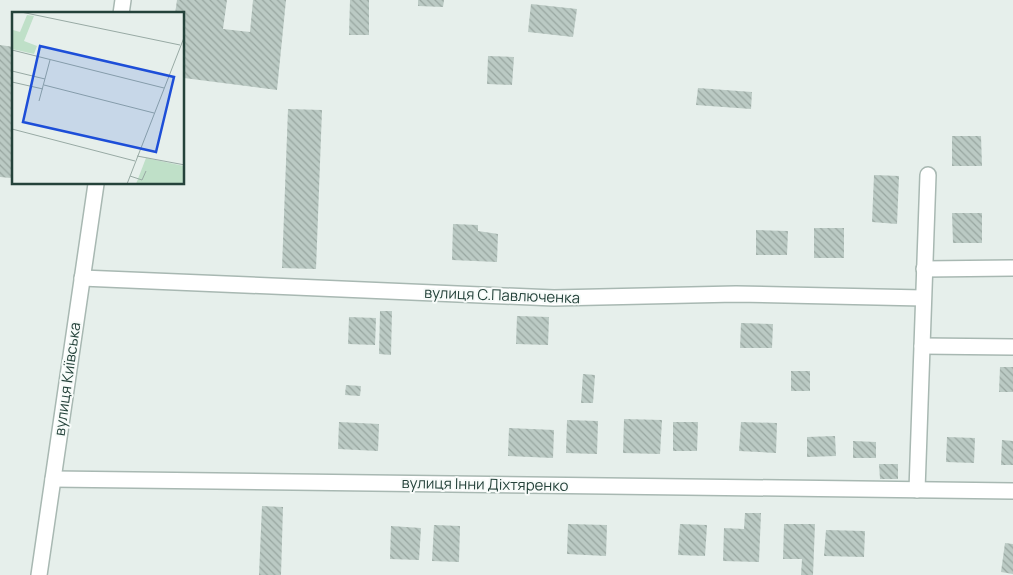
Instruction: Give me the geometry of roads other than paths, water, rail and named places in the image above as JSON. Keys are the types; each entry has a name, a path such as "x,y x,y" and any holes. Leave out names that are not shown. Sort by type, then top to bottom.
{"street":[{"path":"917,490 928,175"},
{"name":"вулиця Київська","path":"39,575 96,185"},
{"path":"924,268 1013,268"},
{"name":"вулиця С.Павлюченка","path":"82,278 554,298 736,294 923,298"},
{"path":"922,346 1013,347"},
{"name":"вулиця Інни Діхтяренко","path":"53,479 1013,491"}]}
